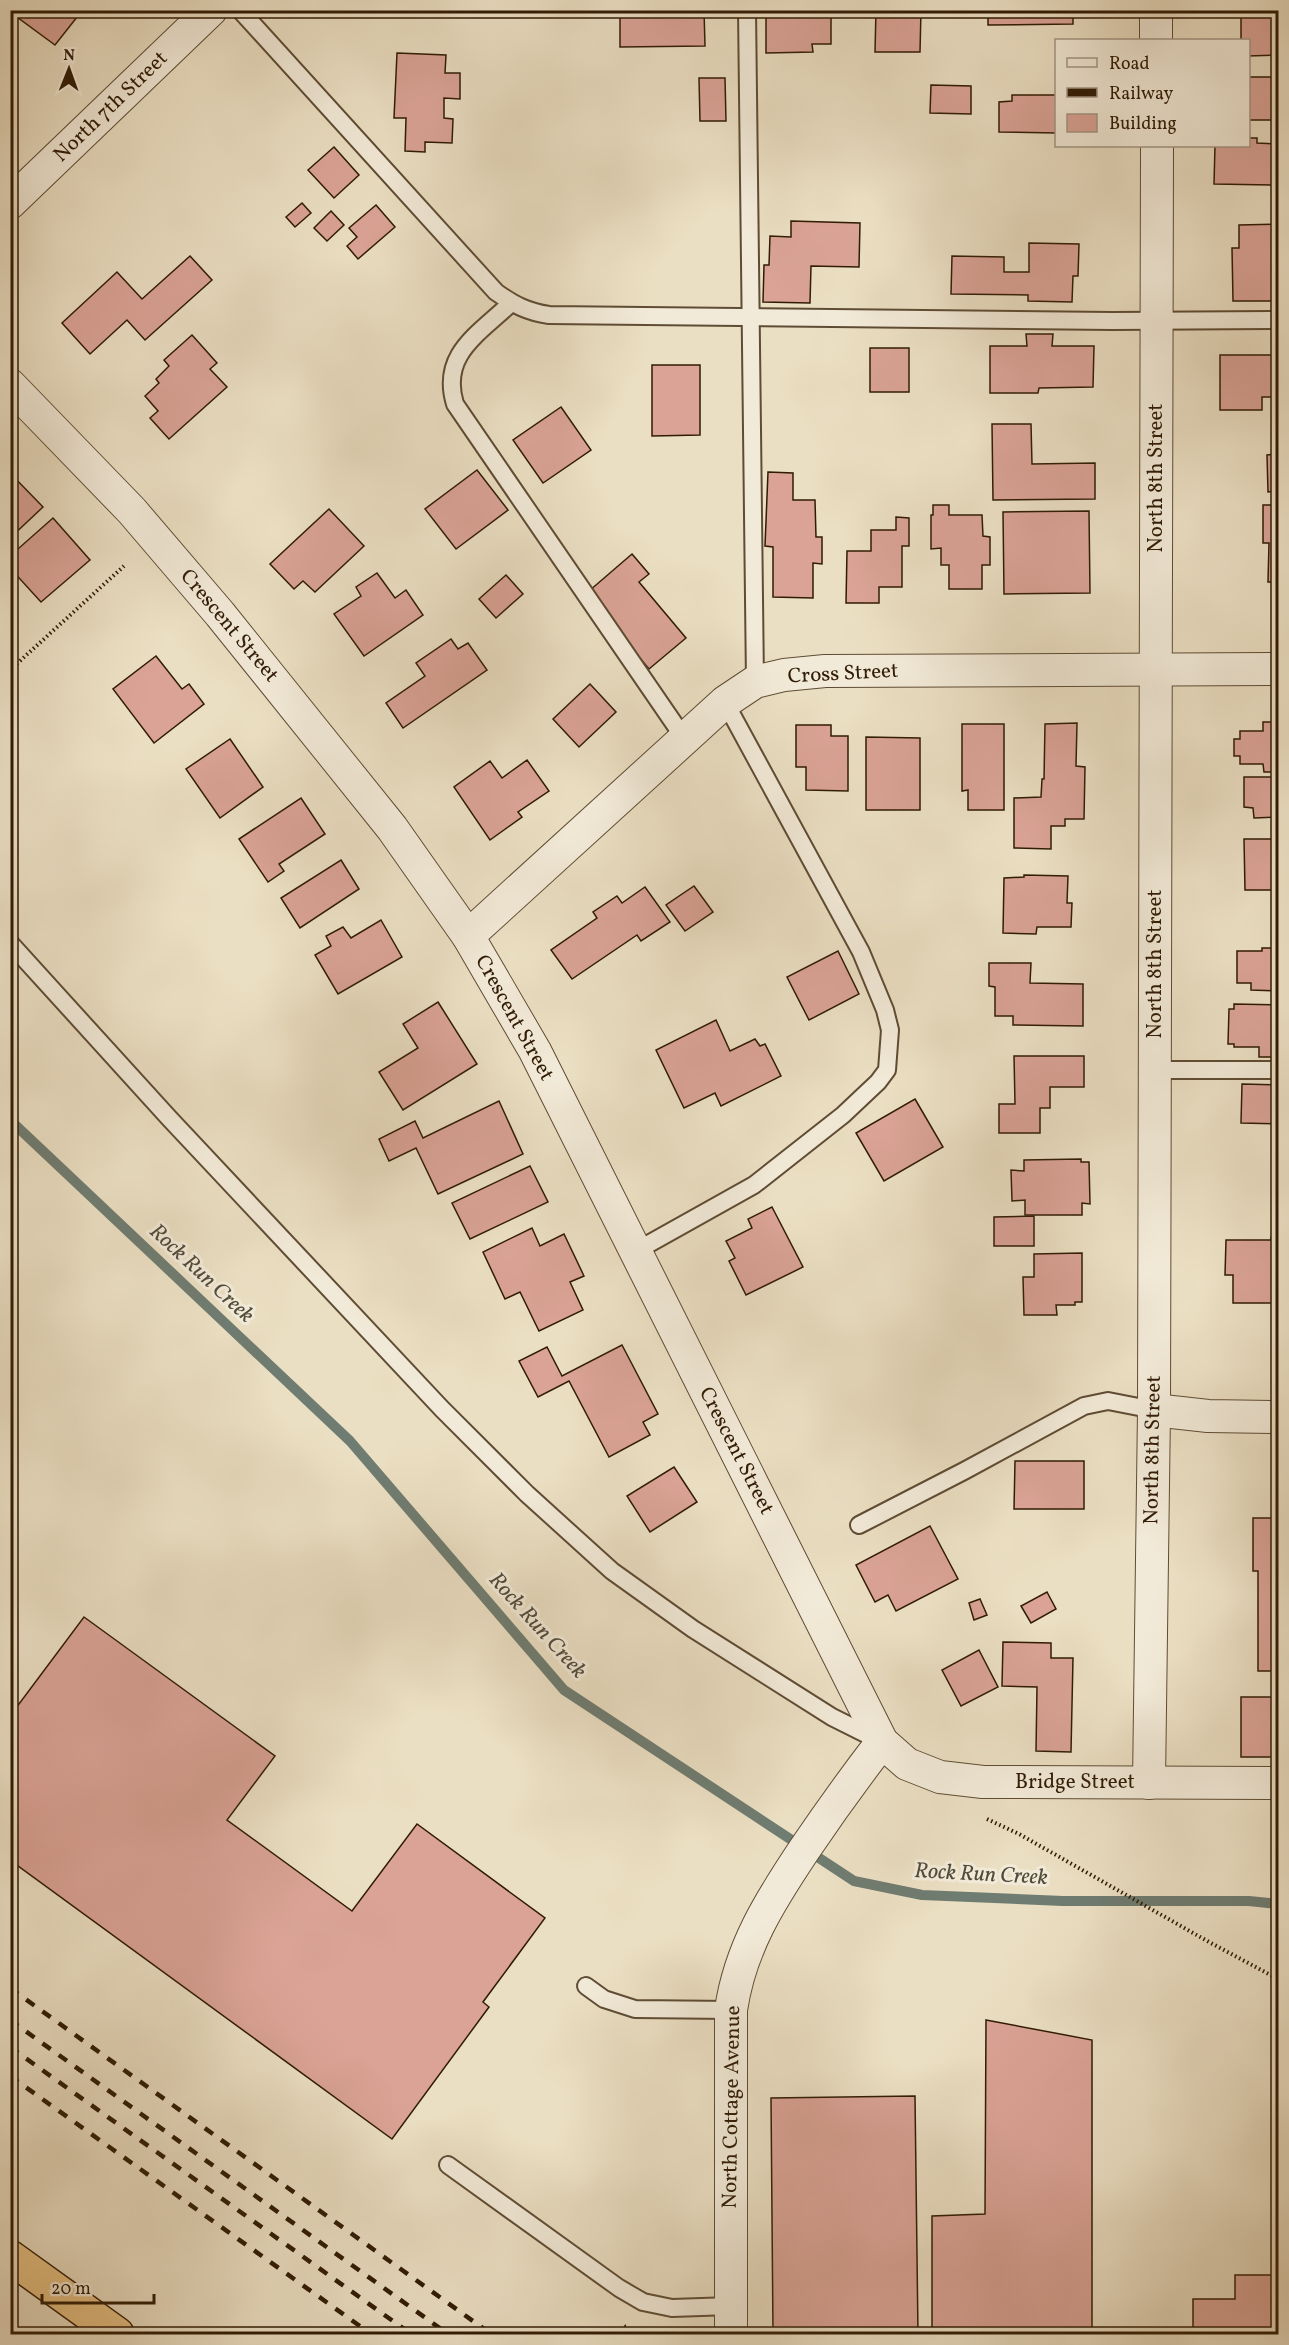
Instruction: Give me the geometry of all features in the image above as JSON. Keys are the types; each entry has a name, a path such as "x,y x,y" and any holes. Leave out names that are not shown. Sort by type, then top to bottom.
{"highway":[{"path":"10,2257 117,2334"}],"street":[{"name":"North 7th Street","path":"10,203 212,10"},
{"path":"1156,10 1156,39"},
{"name":"North 8th Street","path":"1149,1783 1154,1410 1157,147"},
{"name":"Crescent Street","path":"10,385 132,511 220,614 392,828 468,936 535,1051 882,1742"},
{"name":"Cross Street","path":"468,936 684,738 725,702 755,682 784,675 825,671 1278,669"},
{"path":"1154,1410 1208,1416 1278,1417"},
{"name":"Bridge Street","path":"882,1742 907,1764 940,1777 983,1782 1278,1784"},
{"name":"North Cottage Avenue","path":"731,2320 732,2010 741,1964 757,1926 784,1881 836,1802 882,1742"}],"lane":[{"path":"240,10 488,283 511,303 529,312 549,315 750,318 1278,320"},
{"path":"747,10 755,682"},
{"path":"511,303 458,354 451,372 451,390 455,404 684,738"},
{"path":"636,1251 754,1185 843,1115 878,1082 886,1070 889,1054 890,1030 885,1010 861,952 725,702"},
{"path":"10,943 442,1409 527,1494 612,1571 693,1629 832,1717 882,1742"},
{"path":"1155,1071 1278,1070"},
{"path":"859,1525 1084,1406 1108,1401 1154,1410"},
{"path":"586,1986 604,1999 635,2009 732,2010"},
{"path":"448,2165 619,2288 644,2302 731,2320"}],"path":[{"path":"10,670 124,566"},
{"path":"983,1818 1019,1834 1209,1942 1278,1978"}],"building":[{"path":"22,10 87,10 81,12 55,45 17,17"},
{"path":"620,10 704,10 705,46 620,47"},
{"path":"766,10 831,12 831,44 812,44 813,52 766,53"},
{"path":"876,10 921,10 920,52 875,52"},
{"path":"988,10 1073,10 1073,24 988,25"},
{"path":"1241,10 1278,10 1278,55 1250,56 1250,39 1241,39"},
{"path":"397,53 446,55 445,73 460,73 460,99 444,98 444,118 453,119 452,143 425,142 425,152 405,151 406,118 394,118"},
{"path":"1250,77 1278,77 1278,120 1250,120"},
{"path":"699,78 725,78 726,121 700,121"},
{"path":"931,85 971,86 971,114 930,113"},
{"path":"1012,95 1055,95 1055,133 999,132 999,102 1012,101"},
{"path":"1250,138 1257,138 1257,143 1278,144 1278,185 1214,184 1215,147 1250,147"},
{"path":"334,147 359,175 334,198 308,170"},
{"path":"302,203 311,213 295,227 286,217"},
{"path":"376,205 395,227 358,259 347,246 357,237 349,228"},
{"path":"331,211 344,225 327,241 314,228"},
{"path":"791,221 860,223 859,267 811,266 810,303 763,302 764,265 769,265 770,236 791,237"},
{"path":"1277,224 1278,301 1233,301 1232,248 1239,248 1239,225"},
{"path":"1029,243 1079,244 1078,276 1073,276 1072,302 1028,301 1028,295 951,294 952,256 1004,257 1004,272 1029,272"},
{"path":"190,256 212,280 145,340 127,320 90,354 62,323 117,272 142,299"},
{"path":"1026,334 1053,334 1052,346 1094,346 1093,387 1039,388 1038,393 990,393 990,346 1027,346"},
{"path":"192,335 217,363 210,369 227,387 169,439 150,418 158,411 145,396 159,383 156,379 169,366 164,360"},
{"path":"870,348 909,348 909,392 870,392"},
{"path":"1220,355 1278,355 1278,397 1262,397 1262,410 1220,410"},
{"path":"652,365 700,365 700,435 652,436"},
{"path":"561,407 591,450 543,483 513,440"},
{"path":"992,424 1031,424 1032,464 1095,463 1095,499 993,500"},
{"path":"1278,454 1278,491 1268,492 1267,455"},
{"path":"477,470 508,510 456,549 425,509"},
{"path":"768,472 793,473 793,500 815,500 816,537 822,537 822,564 813,563 813,598 773,597 773,547 765,546"},
{"path":"10,473 43,507 10,538"},
{"path":"933,505 949,505 949,515 982,515 983,536 990,537 990,565 982,565 982,589 949,589 949,565 941,565 941,548 931,549"},
{"path":"1263,505 1278,505 1278,588 1272,588 1272,582 1268,582 1269,543 1263,543"},
{"path":"329,509 364,546 315,592 303,581 294,589 270,564"},
{"path":"1089,511 1090,593 1004,594 1003,512"},
{"path":"896,517 909,518 909,546 902,546 902,587 879,587 879,603 846,603 847,551 871,551 871,530 896,530"},
{"path":"53,518 90,560 41,602 10,568 10,556"},
{"path":"632,554 649,574 639,582 686,638 649,669 613,626 616,623 589,591"},
{"path":"377,573 395,598 406,590 423,615 364,656 334,614 361,596 356,587"},
{"path":"506,575 523,594 496,618 479,599"},
{"path":"451,639 458,649 468,643 487,670 403,728 386,703 425,676 416,663"},
{"path":"156,656 182,689 189,684 204,704 154,743 113,689"},
{"path":"590,684 616,712 579,747 553,719"},
{"path":"1263,722 1278,722 1278,772 1264,772 1263,764 1240,764 1240,756 1234,756 1234,739 1240,739 1240,731 1263,731"},
{"path":"1077,723 1076,766 1085,767 1084,819 1065,819 1065,826 1051,826 1051,849 1014,848 1014,798 1041,797 1042,779 1044,779 1045,724"},
{"path":"962,724 1004,724 1004,810 968,810 968,790 962,791"},
{"path":"796,725 831,725 831,736 848,736 848,791 806,790 806,767 796,767"},
{"path":"866,737 920,738 920,810 866,810"},
{"path":"230,739 263,787 220,818 186,769"},
{"path":"527,760 549,791 518,812 522,817 490,840 454,787 490,761 502,778"},
{"path":"1244,777 1278,777 1278,817 1254,818 1253,808 1244,807"},
{"path":"301,798 325,834 279,864 284,871 268,882 239,839"},
{"path":"1244,839 1278,839 1278,890 1245,890"},
{"path":"341,860 359,889 300,928 281,898"},
{"path":"1024,875 1068,876 1067,903 1072,903 1071,927 1037,927 1036,934 1003,933 1004,878 1024,877"},
{"path":"694,886 713,912 685,931 666,905"},
{"path":"645,887 670,922 641,941 637,935 572,979 551,950 597,918 593,912 617,896 622,903"},
{"path":"381,920 402,957 338,994 315,955 331,946 326,936 343,927 351,938"},
{"path":"1262,948 1278,948 1278,991 1251,990 1251,983 1237,983 1237,951 1262,951"},
{"path":"838,951 859,994 809,1020 787,977"},
{"path":"989,963 1031,963 1030,983 1083,984 1083,1026 1013,1025 1013,1016 995,1016 995,987 989,986"},
{"path":"438,1002 477,1064 403,1110 379,1072 418,1048 403,1024"},
{"path":"1234,1004 1278,1005 1278,1057 1259,1057 1259,1047 1234,1047 1234,1044 1228,1044 1229,1009 1234,1009"},
{"path":"716,1020 730,1051 755,1039 760,1046 765,1044 781,1076 721,1106 715,1093 684,1108 656,1050"},
{"path":"1014,1056 1084,1056 1084,1087 1050,1087 1050,1108 1040,1108 1040,1133 999,1133 999,1104 1015,1104"},
{"path":"1242,1084 1278,1085 1278,1124 1241,1123"},
{"path":"915,1099 943,1147 884,1181 856,1133"},
{"path":"499,1101 523,1154 438,1194 416,1148 389,1161 379,1139 415,1121 423,1138"},
{"path":"1081,1159 1081,1162 1089,1162 1090,1204 1082,1203 1082,1215 1025,1215 1025,1200 1012,1201 1011,1170 1024,1171 1024,1160"},
{"path":"530,1166 548,1202 470,1239 452,1203"},
{"path":"772,1207 803,1267 746,1295 729,1261 735,1258 726,1241 752,1228 748,1219"},
{"path":"1034,1216 1034,1246 994,1246 994,1217"},
{"path":"532,1228 540,1246 564,1234 584,1276 570,1282 583,1310 539,1331 520,1292 505,1299 483,1252"},
{"path":"1271,1237 1278,1237 1278,1280 1274,1280 1274,1303 1233,1303 1233,1275 1225,1275 1226,1240 1271,1240"},
{"path":"1082,1253 1082,1302 1075,1302 1075,1305 1056,1305 1057,1315 1024,1315 1023,1277 1034,1277 1034,1254"},
{"path":"622,1345 658,1414 643,1422 650,1435 609,1457 569,1381 538,1397 519,1361 547,1347 562,1376"},
{"path":"1015,1461 1084,1461 1084,1509 1014,1509"},
{"path":"674,1467 697,1502 650,1532 627,1496"},
{"path":"1253,1518 1278,1518 1278,1671 1258,1671 1258,1571 1253,1571"},
{"path":"930,1526 958,1579 896,1611 888,1595 875,1602 856,1565"},
{"path":"1047,1592 1056,1609 1031,1623 1021,1606"},
{"path":"980,1599 987,1615 974,1620 969,1603"},
{"path":"84,1617 275,1756 227,1820 352,1911 417,1824 545,1918 483,2002 489,2007 392,2139 10,1860 10,1716"},
{"path":"1003,1642 1051,1643 1051,1658 1073,1658 1071,1752 1036,1751 1037,1687 1002,1686"},
{"path":"979,1650 998,1687 961,1706 942,1670"},
{"path":"1241,1697 1278,1697 1278,1757 1241,1757"},
{"path":"986,2020 1092,2040 1092,2334 932,2334 932,2216 985,2214"},
{"path":"915,2096 918,2334 773,2334 771,2098"},
{"path":"1235,2275 1278,2275 1278,2334 1193,2334 1193,2299 1235,2299"}],"waterway":[{"name":"Rock Run Creek","path":"10,1120 350,1441 564,1690 854,1881 922,1895 1063,1901 1249,1901 1278,1904"}],"railway":[{"path":"10,1988 491,2334"},
{"path":"10,2020 448,2334"},
{"path":"10,2047 411,2334"},
{"path":"10,2076 371,2334"}]}
